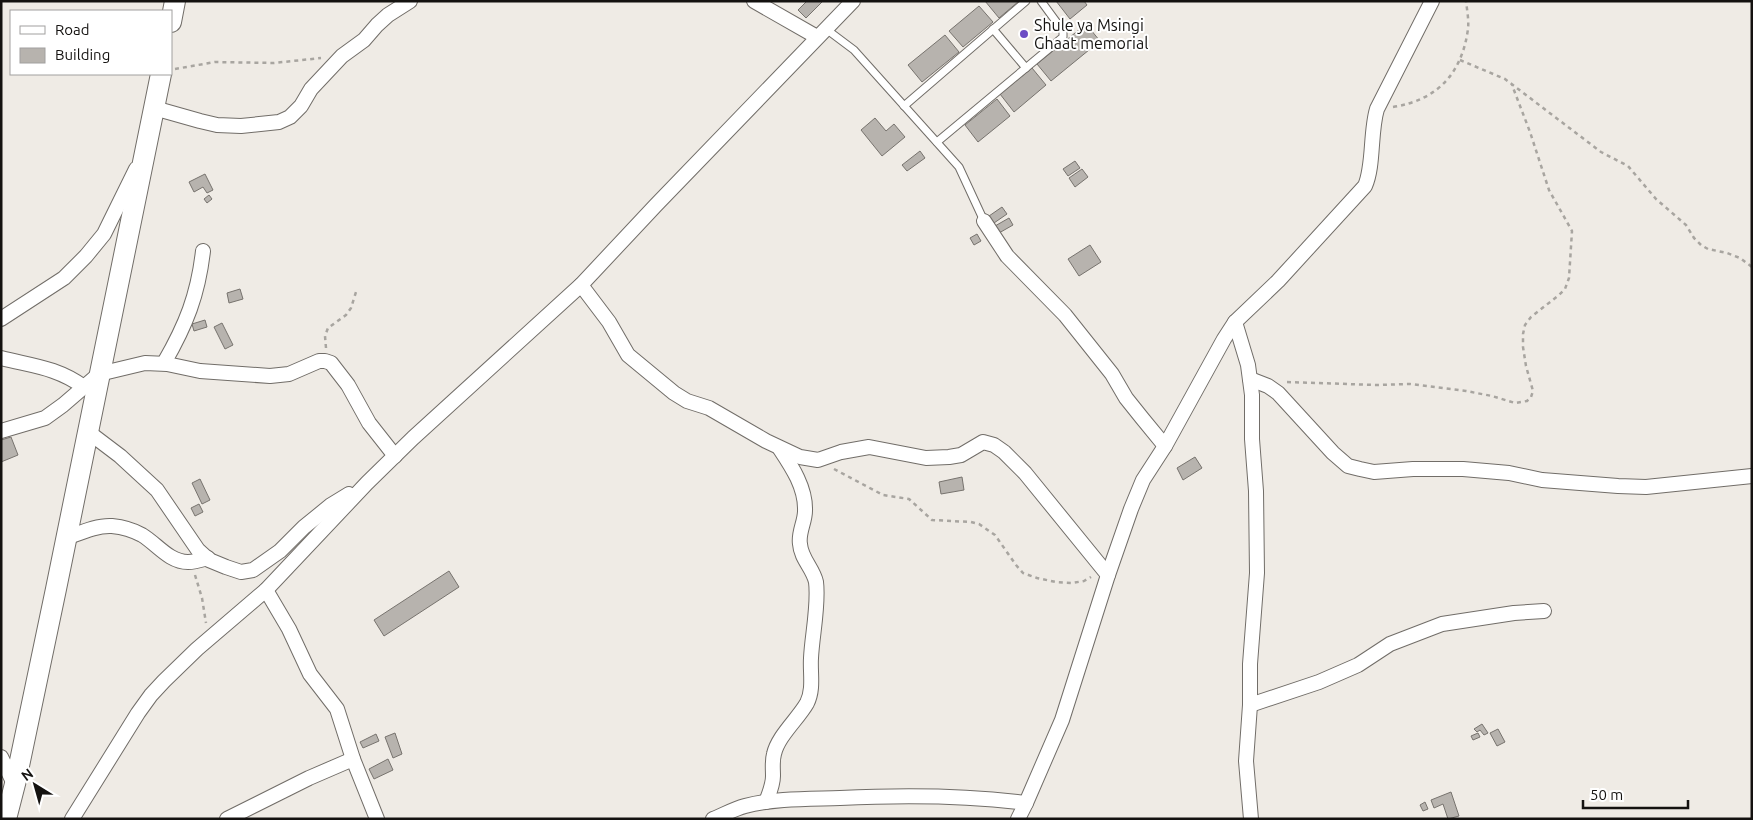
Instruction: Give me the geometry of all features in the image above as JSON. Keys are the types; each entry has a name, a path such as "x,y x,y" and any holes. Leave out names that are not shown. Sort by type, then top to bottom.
{"street":[{"path":"172,18 176,1"},
{"path":"154,108 200,122 217,125 241,126 279,122 290,117 301,106 311,89 342,56 364,40 388,16 410,1"},
{"path":"754,1 822,33"},
{"path":"72,819 151,695 196,649 266,590 367,483 420,431 581,285 852,1"},
{"path":"1018,819 1062,720 1104,571 1143,480 1165,446 1235,322 1278,281 1365,186 1376,109 1432,1"},
{"path":"6,819 15,786 87,431 91,381 144,153 160,75"},
{"path":"1,319 64,278 86,256 104,234 144,153"},
{"path":"984,221 1007,256 1065,315 1112,374 1142,418 1165,446"},
{"path":"164,363 181,334 194,298 200,276 203,251"},
{"path":"581,285 609,322 628,355 674,394 687,401 709,408 780,448 800,457 818,460 842,452 869,447 934,458 961,454 983,442 994,445 1004,452 1025,473 1104,571"},
{"path":"1235,322 1254,381 1252,395 1252,439 1256,491 1257,573 1250,664 1250,705 1246,761 1250,819"},
{"path":"1,358 34,364 71,377 91,381"},
{"path":"1,431 45,418 91,381 145,363 164,363 200,372 270,376 288,374 319,361 331,363 348,385 369,423 395,456"},
{"path":"1254,381 1278,393 1333,453 1348,466 1374,472 1413,469 1463,470 1509,473 1568,483 1636,487 1752,476"},
{"path":"87,431 120,456 157,490 198,550 226,568 241,572 253,570 280,551 304,527 331,505 367,483"},
{"path":"766,802 773,779 774,753 789,727 807,702 810,693 810,660 816,584 814,575 802,555 800,545 805,511 802,488 793,467 780,448"},
{"path":"66,538 110,526 124,528 141,535 182,562 208,558"},
{"path":"266,590 289,629 310,674 337,709 352,759 377,819"},
{"path":"1250,705 1328,679 1358,665 1390,644 1442,624 1514,613 1544,611"},
{"path":"1,757 15,786"},
{"path":"227,819 352,759"},
{"path":"713,819 744,806 782,799 874,796 982,798 1026,803"}],"lane":[{"path":"904,106 1026,1"},
{"path":"937,142 1064,35 1062,29 1041,1"},
{"path":"993,29 1026,68"},
{"path":"822,33 854,50 937,142 958,167 984,221"}],"path":[{"path":"1376,109 1406,105 1427,96 1446,82 1460,60 1468,28 1466,1"},
{"path":"172,70 215,62 274,63 342,56"},
{"path":"1460,60 1491,72 1512,85 1601,152 1628,166 1656,199 1686,225 1694,238 1702,245 1740,258 1752,267"},
{"path":"1254,381 1377,385 1410,384 1466,391 1515,403 1526,401 1531,397 1533,391 1526,366 1523,334 1531,317 1559,296 1565,288 1569,278 1572,231 1549,190 1512,85"},
{"path":"328,362 325,336 328,328 346,315 351,308 356,292"},
{"path":"818,460 883,494 909,500 932,520 979,524 995,535 1023,573 1036,578 1072,583 1084,581 1104,571"},
{"path":"191,562 202,598 206,629 196,649"}],"building":[{"path":"807,1 823,1 806,18 798,10"},
{"path":"985,1 1019,1 999,18"},
{"path":"1056,1 1084,1 1087,5 1070,19"},
{"path":"979,6 993,22 963,47 949,31"},
{"path":"1086,24 1100,41 1051,81 1037,64"},
{"path":"945,35 959,52 922,82 908,65"},
{"path":"1032,68 1046,85 1014,112 1000,94"},
{"path":"997,99 1010,116 978,142 965,125"},
{"path":"875,118 886,131 894,124 905,137 882,156 861,130"},
{"path":"920,151 925,158 907,171 902,165"},
{"path":"1075,161 1080,168 1068,176 1063,169"},
{"path":"1082,169 1088,177 1075,187 1069,178"},
{"path":"205,174 213,190 207,193 203,187 194,192 189,182"},
{"path":"209,195 212,199 207,203 204,199"},
{"path":"1002,207 1007,214 994,223 989,216"},
{"path":"1009,218 1013,225 999,233 995,226"},
{"path":"977,234 981,241 974,245 970,238"},
{"path":"1090,245 1101,262 1079,276 1068,259"},
{"path":"240,289 243,299 229,303 227,293"},
{"path":"205,320 207,327 194,331 192,324"},
{"path":"222,323 233,345 225,349 214,327"},
{"path":"11,437 18,455 1,462 1,440"},
{"path":"1195,457 1202,468 1183,480 1177,468"},
{"path":"962,477 964,490 941,494 939,482"},
{"path":"200,479 210,500 202,504 192,483"},
{"path":"199,504 203,512 195,516 191,508"},
{"path":"449,571 459,587 384,636 374,620"},
{"path":"1482,724 1488,733 1484,735 1480,730 1477,732 1474,729"},
{"path":"1498,729 1505,742 1497,746 1490,733"},
{"path":"395,733 402,754 393,758 385,737"},
{"path":"1478,733 1480,737 1473,740 1471,736"},
{"path":"376,734 379,741 363,748 360,742"},
{"path":"388,759 393,770 374,779 369,769"},
{"path":"1451,792 1459,816 1448,819 1443,804 1434,808 1431,800"},
{"path":"1425,802 1428,809 1423,811 1420,805"}],"place":[{"name":"Shule ya Msingi Ghaat memorial","path":"1024,34"}]}
